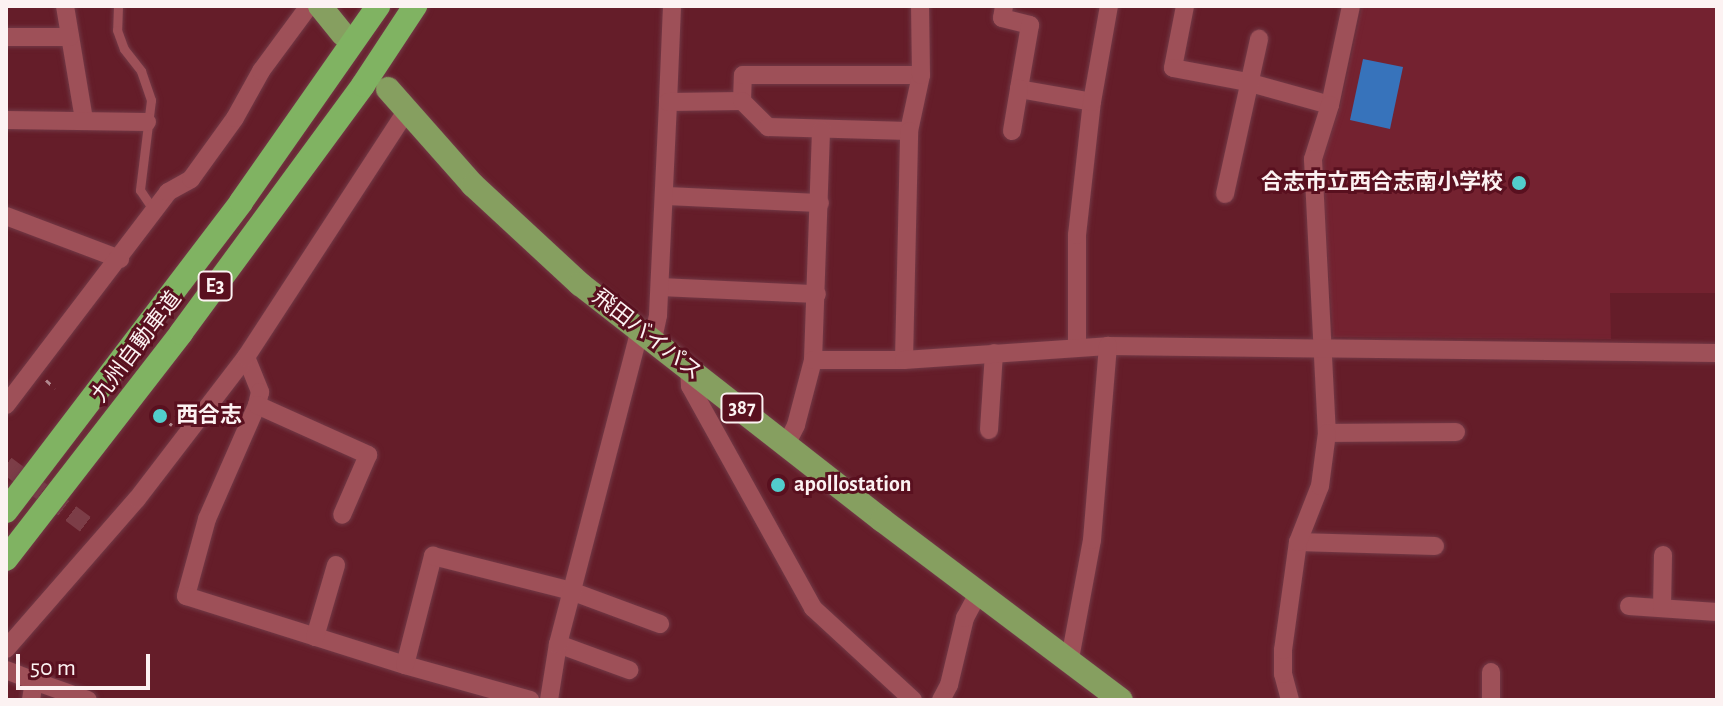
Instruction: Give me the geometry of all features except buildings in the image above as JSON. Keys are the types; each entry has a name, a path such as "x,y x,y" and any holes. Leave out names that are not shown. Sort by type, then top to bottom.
{"highway":[{"path":"320,6 343,34"},
{"name":"九州自動車道","path":"6,511 241,202 378,6"},
{"name":"九州自動車道","path":"6,559 181,333 363,85 415,6"},
{"name":"飛田バイパス","path":"388,89 406,112 528,238 978,594 1121,700"}],"street":[{"path":"65,6 84,120"},
{"path":"6,405 168,192 191,179 235,118 261,71 309,6"},
{"path":"549,700 571,591 660,287 672,6"},
{"path":"904,360 909,131 921,75 920,6"},
{"path":"1004,6 1002,18 1030,25 1012,131"},
{"path":"1077,347 1077,235 1092,102 1109,6"},
{"path":"1185,6 1173,68 1247,82 1330,105"},
{"path":"1290,700 1283,674 1283,650 1298,542 1320,486 1327,433 1313,159 1330,105 1351,6"},
{"path":"6,37 70,37"},
{"path":"1225,194 1247,82 1259,39"},
{"path":"742,101 743,75 921,75"},
{"path":"1019,89 1092,102"},
{"path":"668,102 742,101 768,127 909,131"},
{"path":"6,649 96,533 246,357 406,112"},
{"path":"6,120 147,122"},
{"path":"787,443 796,425 813,360 821,130"},
{"path":"665,196 820,203"},
{"path":"6,216 120,259"},
{"path":"660,287 817,294"},
{"path":"1069,664 1092,540 1108,346"},
{"path":"813,360 904,360 1108,346 1717,353"},
{"path":"989,430 994,353"},
{"path":"246,357 260,392 257,405 207,519 186,596 405,665 530,700"},
{"path":"689,367 690,386 813,608 913,700"},
{"path":"257,405 368,455 342,515"},
{"path":"1327,433 1456,432"},
{"path":"1298,542 1435,546"},
{"path":"1662,608 1663,555"},
{"path":"405,665 433,556 571,591 660,624"},
{"path":"315,637 336,565"},
{"path":"941,700 949,685 965,618 978,594"},
{"path":"1629,606 1717,612"},
{"path":"558,644 629,670"},
{"path":"6,670 88,700"},
{"path":"1491,672 1491,700"},
{"path":"31,700 34,681"}],"lane":[{"path":"118,6 117,30 124,49 141,71 151,100 140,190 154,211"}],"shaded area":[{"name":"合志市立西合志南小学校","path":"1362,6 1717,6 1717,293 1610,293 1611,339 1333,337 1321,159 1340,106"}],"water":[{"path":"1363,59 1403,67 1390,129 1350,120"}],"tunnel":[{"path":"6,465 89,527"}],"place":[{"name":"合志市立西合志南小学校","path":"1519,183"},
{"name":"西合志","path":"160,416"},
{"name":"apollostation","path":"778,485"}]}
